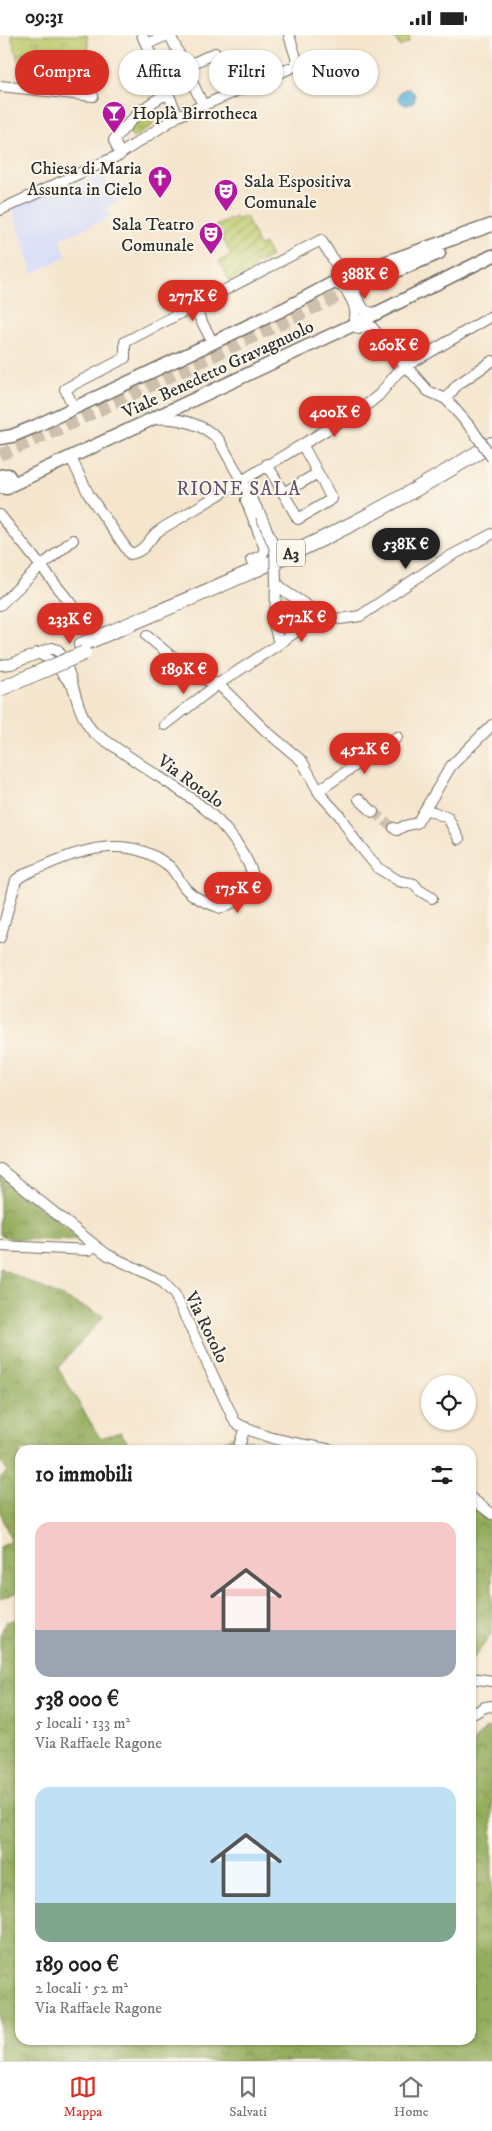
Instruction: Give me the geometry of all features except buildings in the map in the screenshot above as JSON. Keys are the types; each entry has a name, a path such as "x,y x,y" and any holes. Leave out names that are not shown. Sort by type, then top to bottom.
{"highway":[{"name":"A3","path":"0,689 82,649 322,539 417,489 492,444"},
{"name":"A3","path":"0,680 237,588 390,514 492,456"}],"main road":[{"path":"0,438 22,433 284,309 338,280 490,231"},
{"path":"358,287 490,231"},
{"name":"Viale Benedetto Gravagnuolo","path":"2,482 71,458 492,257"}],"street":[{"path":"144,40 169,35 176,50"},
{"path":"0,210 120,155 136,142 178,116 298,64 290,35"},
{"path":"0,86 93,96"},
{"path":"120,155 114,139 145,107 165,95"},
{"path":"168,95 178,116"},
{"path":"198,95 203,105"},
{"path":"74,408 65,389 125,358 125,342 322,240 338,280 344,287 356,312 356,319 348,327"},
{"path":"356,273 351,281 352,286 364,310 372,313 378,312"},
{"path":"194,307 213,343"},
{"path":"71,458 89,495 130,554 150,543 154,534 363,407 379,395 397,373 406,366 492,316"},
{"path":"348,327 358,329 369,324 428,391 446,399 492,456"},
{"path":"446,399 457,385 492,361"},
{"path":"185,403 182,412 186,422"},
{"path":"153,419 186,422 204,429 219,440 261,516 276,549 275,628 269,649"},
{"path":"267,464 298,519 332,499 302,444"},
{"path":"283,493 318,473"},
{"path":"242,480 241,489 265,549 262,555 250,560"},
{"path":"0,515 76,610"},
{"path":"276,582 286,592 320,614 340,619 360,616 444,559 492,534"},
{"path":"0,605 40,567 73,540"},
{"path":"165,725 218,684 320,614"},
{"path":"275,628 279,643"},
{"path":"147,636 171,656 188,664 203,679 218,684 266,731 302,761 318,791 340,816 354,839 378,868 399,881 414,884 432,898"},
{"name":"Via Rotolo","path":"0,665 11,664 37,653 46,656 72,686 85,722 93,732 195,799 226,829 242,853 254,881 253,893 221,908 194,897 170,867 156,858 139,851 119,847 104,847 66,855 23,874 16,880 0,938"},
{"path":"165,678 188,664"},
{"path":"399,827 417,823 451,765 492,725"},
{"path":"318,791 397,737"},
{"path":"359,799 374,812"},
{"path":"426,809 448,818 459,839"},
{"name":"Via Rotolo","path":"0,1169 108,1255 161,1281 175,1295 185,1313 229,1413 235,1422 277,1438 309,1445"},
{"path":"0,1246 89,1250 95,1245"},
{"path":"239,1445 244,1427"},
{"path":"276,1445 277,1438"},
{"path":"476,1502 492,1514"},
{"path":"476,1679 492,1681"},
{"path":"476,1709 492,1706"}],"shaded area":[{"path":"101,174 118,202 107,207 110,217 60,239 66,256 33,274 12,208"}],"green space":[{"path":"11,35 87,35 89,50 15,50"},
{"path":"393,35 409,35 409,42 400,47"},
{"path":"147,108 154,124 133,138 127,128"},
{"path":"246,216 259,246 265,244 271,257 253,265 254,270 231,284 219,261 231,255 216,226 235,217 237,220"},
{"path":"283,599 308,617 283,635"},
{"path":"0,1176 81,1241 14,1239 0,1235"},
{"path":"0,1268 104,1316 58,1368 100,1438 121,1432 129,1445 15,1445 15,1594 0,1599 0,1547 11,1541 0,1511 0,1478 7,1471 0,1460"},
{"path":"233,1436 267,1445 218,1445"},
{"path":"476,1509 492,1521 492,1634 476,1655"},
{"path":"15,1619 15,2045 476,2045 476,1739 487,1727 492,1728 492,2061 0,2061 0,1636 6,1622"}],"water":[{"path":"407,89 415,97 407,105 399,97"}],"tunnel":[{"path":"0,455 58,430 358,287"},
{"path":"373,812 394,828"}],"place":[{"name":"Hoplà Birrotheca","path":"114,134"},
{"name":"Chiesa di Maria Assunta in Cielo","path":"160,199"},
{"name":"Sala Espositiva Comunale","path":"226,212"},
{"name":"Sala Teatro Comunale","path":"211,255"}],"district":[{"name":"RIONE SALA","path":"239,488"}]}
